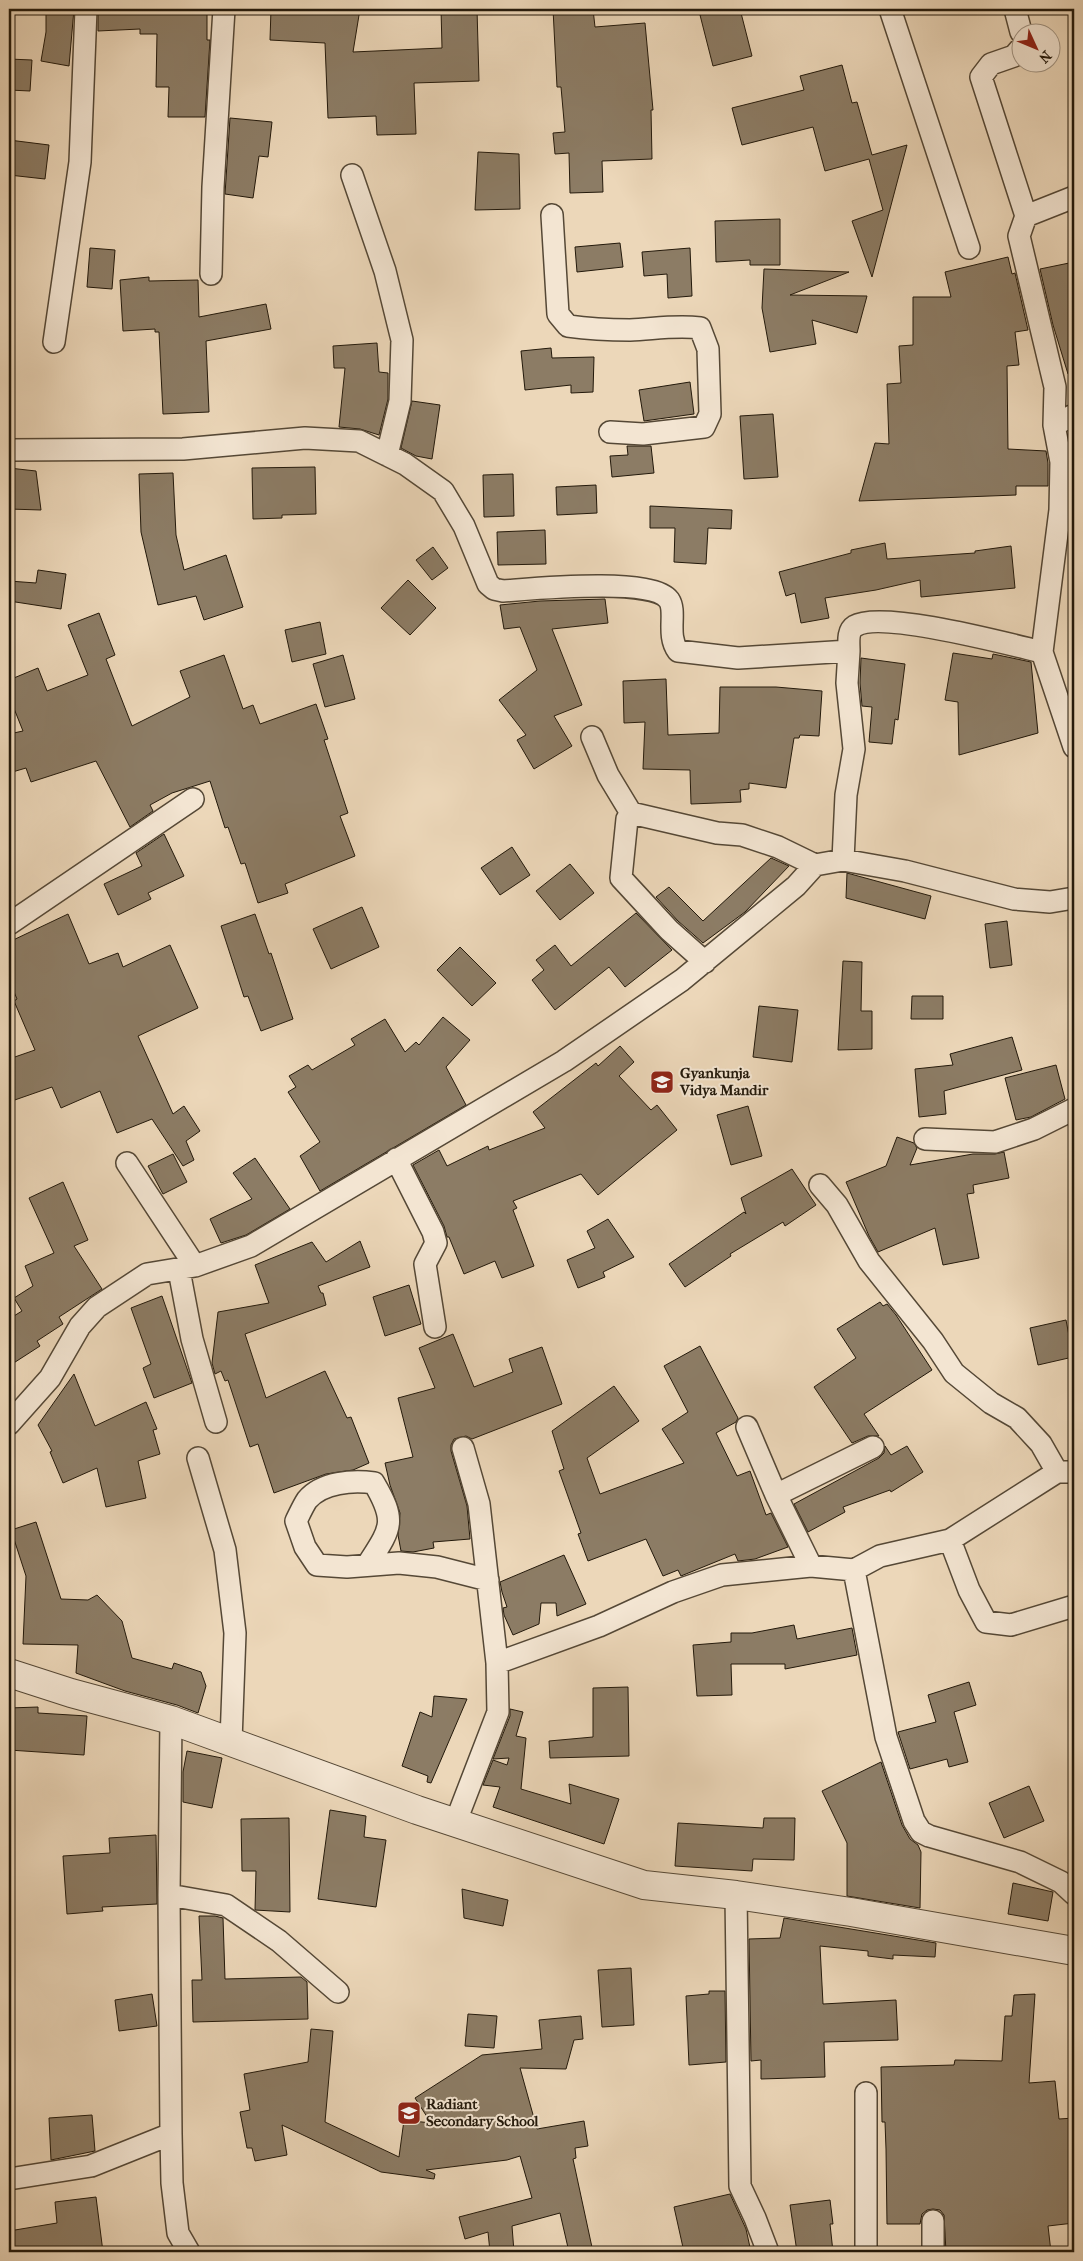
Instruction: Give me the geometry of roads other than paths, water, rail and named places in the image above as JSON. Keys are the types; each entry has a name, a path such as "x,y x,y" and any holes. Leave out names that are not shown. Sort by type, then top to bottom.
{"street":[{"path":"54,342 80,162 86,9"},
{"path":"211,274 213,187 222,76 224,9"},
{"path":"890,9 969,248"},
{"path":"1015,9 1018,22"},
{"path":"1010,57 991,64 980,77 1026,216 1019,236 1055,387 1054,425 1067,509 1042,652 1074,746"},
{"path":"352,175 385,271 402,340 400,401 387,455"},
{"path":"1026,216 1074,198"},
{"path":"552,215 558,314 568,326 592,330 632,330 685,326 700,328 708,349 710,414 704,427 643,434 610,432"},
{"path":"1054,425 1074,415"},
{"path":"9,450 183,449 304,438 359,441 405,464 443,491 464,526 488,584 494,589 593,586 650,590 664,594 671,602 672,643 678,651 738,658 848,651"},
{"path":"843,860 846,795 854,749 847,683 849,633 854,626 864,623 906,622 1042,652"},
{"path":"592,737 608,775 631,813 717,833 742,835 778,847 815,865 843,860 904,871 1014,899 1050,902 1074,898"},
{"path":"9,924 193,799"},
{"path":"631,813 627,820 620,878 669,930 704,962"},
{"path":"9,1424 50,1378 80,1326 97,1307 147,1274 187,1268 252,1246 564,1061 682,980 796,886 815,865"},
{"path":"925,1139 995,1142 1034,1129 1074,1110"},
{"path":"396,1159 433,1232 436,1243 425,1264 435,1327"},
{"path":"127,1163 187,1268 192,1339 216,1422"},
{"path":"498,1663 599,1626 673,1592 722,1575 810,1566 854,1570 880,1556 950,1540 1066,1472 1018,1418 991,1403 954,1373 933,1341 869,1261 837,1205 820,1185"},
{"path":"747,1427 810,1566"},
{"path":"776,1494 873,1446"},
{"path":"456,1821 498,1712 498,1663 479,1504 463,1448"},
{"path":"198,1458 226,1550 235,1633 231,1741"},
{"path":"368,1564 388,1532 387,1506 374,1483 356,1480 326,1488 308,1500 296,1521 305,1547 317,1565 347,1567 398,1563 437,1567 488,1580"},
{"path":"950,1540 969,1590 986,1622 1011,1625 1074,1606"},
{"path":"854,1570 886,1737 914,1821 921,1832 950,1843 1020,1862 1061,1882 1074,1894"},
{"path":"9,1673 70,1693 171,1720 417,1810 456,1821 550,1855 644,1885 736,1895 861,1914 1074,1951"},
{"path":"171,1720 169,1895 172,2182 178,2233 189,2252"},
{"path":"169,1895 226,1905 280,1941 338,1992"},
{"path":"736,1895 740,2186 756,2218 768,2252"},
{"path":"866,2093 866,2252"},
{"path":"9,2178 24,2178 91,2166 171,2134"},
{"path":"933,2221 933,2252"}],"place":[{"name":"Gyankunja Vidya Mandir","path":"662,1082"},
{"name":"Radiant Secondary School","path":"409,2113"}]}
